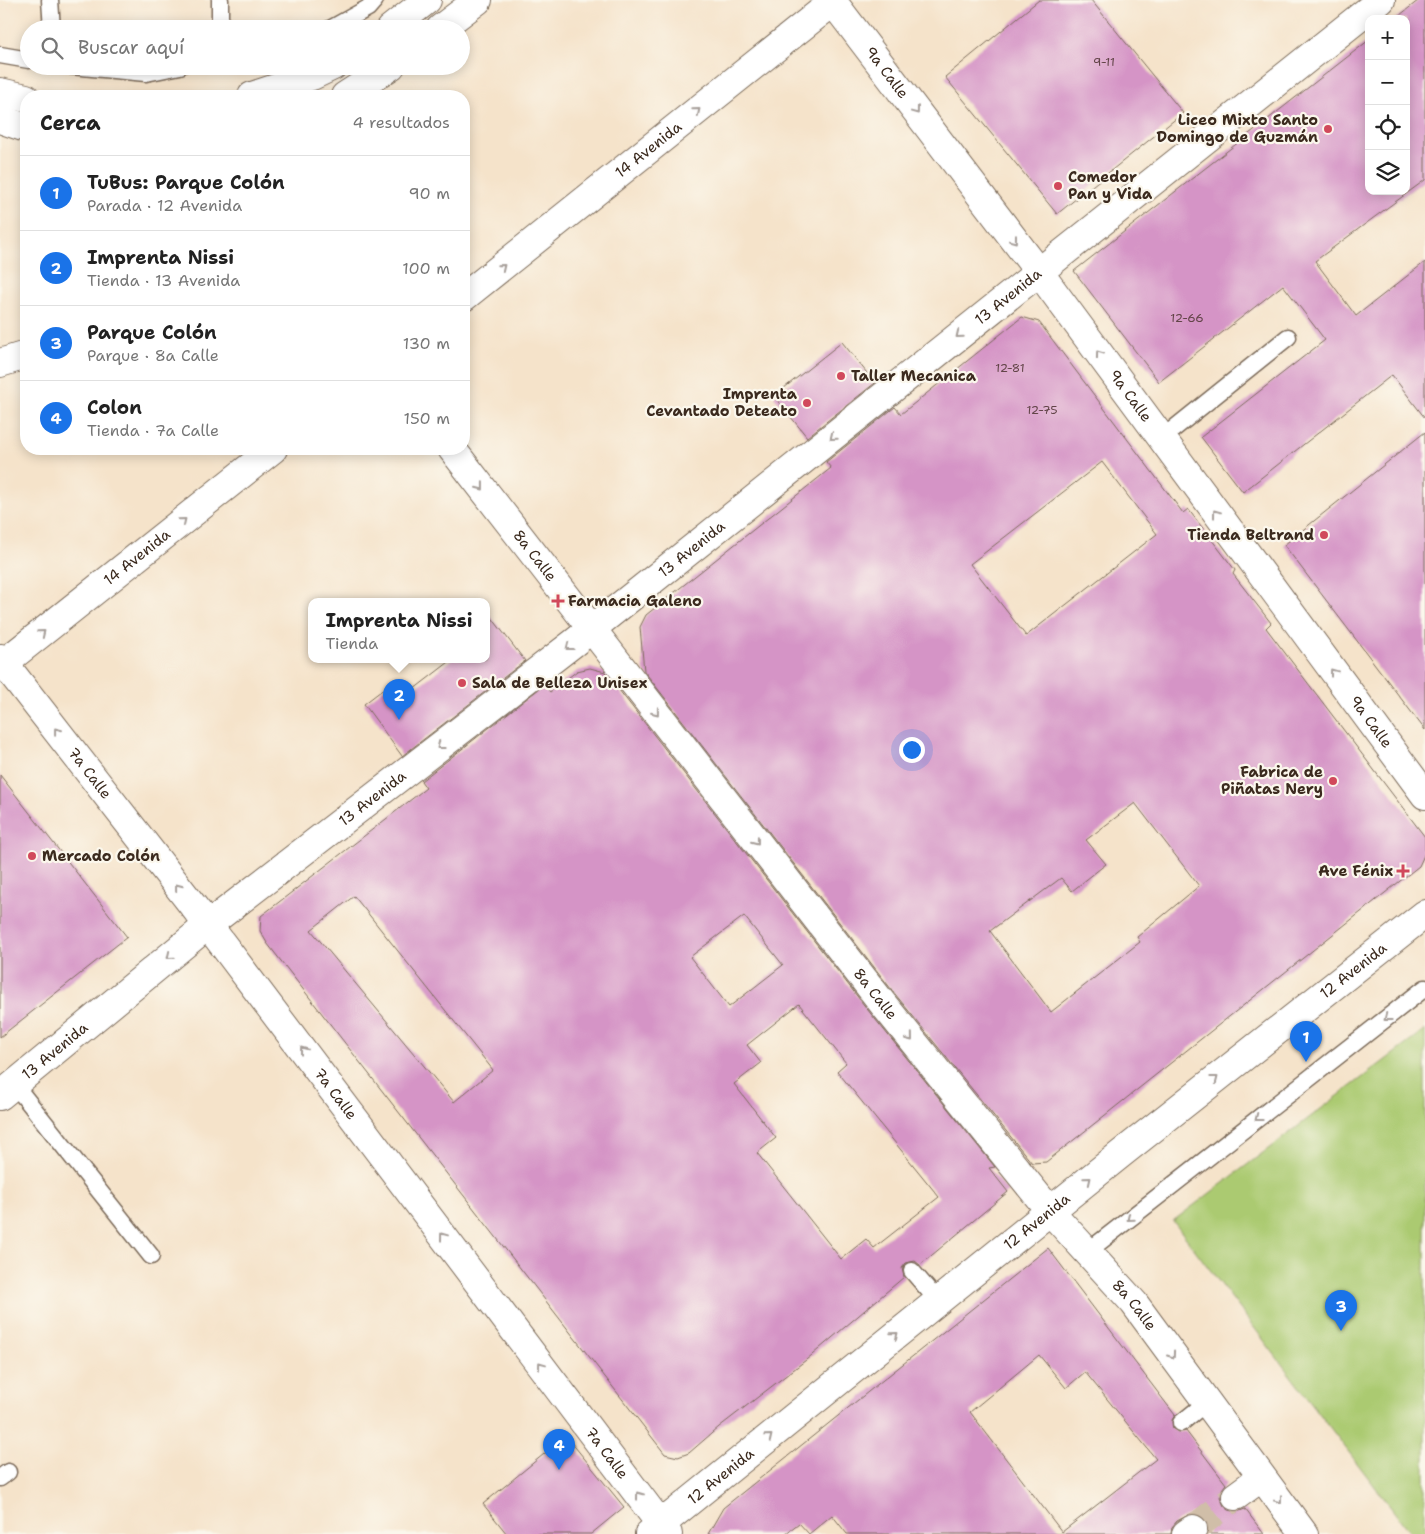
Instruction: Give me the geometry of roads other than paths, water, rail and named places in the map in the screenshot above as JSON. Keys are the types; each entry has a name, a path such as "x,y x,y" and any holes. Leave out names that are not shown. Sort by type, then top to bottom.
{"street":[{"path":"401,20 426,0"},
{"path":"452,20 478,0"},
{"name":"9a Calle","path":"832,1 1039,272 1160,439 1425,795"},
{"name":"14 Avenida","path":"470,292 832,1"},
{"name":"13 Avenida","path":"7,1090 208,925 592,629 1378,1"},
{"path":"270,90 314,75"},
{"path":"355,90 378,75"},
{"path":"0,92 20,97"},
{"path":"0,119 20,126"},
{"path":"0,363 20,357"},
{"name":"14 Avenida","path":"1,663 265,455"},
{"name":"8a Calle","path":"457,455 592,629 876,1009 1050,1211 1134,1303 1304,1534"},
{"name":"7a Calle","path":"1,663 208,925 660,1531"},
{"name":"12 Avenida","path":"660,1531 938,1301 1425,914"}],"lane":[{"path":"50,0 51,20"},
{"path":"220,0 220,20"},
{"path":"346,20 368,8 375,0"},
{"path":"0,56 20,59"},
{"path":"1160,439 1288,337"},
{"path":"1087,1252 1425,988"},
{"path":"7,1090 150,1256"},
{"path":"912,1271 938,1301"},
{"path":"1181,1423 1207,1402"}],"tunnel":[{"path":"1193,1529 1236,1496"}],"place":[{"name":"Liceo Mixto Santo Domingo de Guzmán","path":"1328,129"},
{"name":"Comedor Pan y Vida","path":"1058,186"},
{"name":"Taller Mecanica","path":"841,376"},
{"name":"Imprenta Cevantado Deteato","path":"807,403"},
{"name":"Tienda Beltrand","path":"1324,535"},
{"name":"Farmacia Galeno","path":"558,601"},
{"name":"Sala de Belleza Unisex","path":"462,683"},
{"name":"Imprenta Nissi","path":"399,720"},
{"name":"Fabrica de Piñatas Nery","path":"1333,781"},
{"name":"Mercado Colón","path":"32,856"},
{"name":"Ave Fénix","path":"1403,871"},
{"name":"TuBus: Parque Colón","path":"1306,1062"},
{"name":"Parque Colón","path":"1341,1331"},
{"name":"Colon","path":"559,1470"}]}
